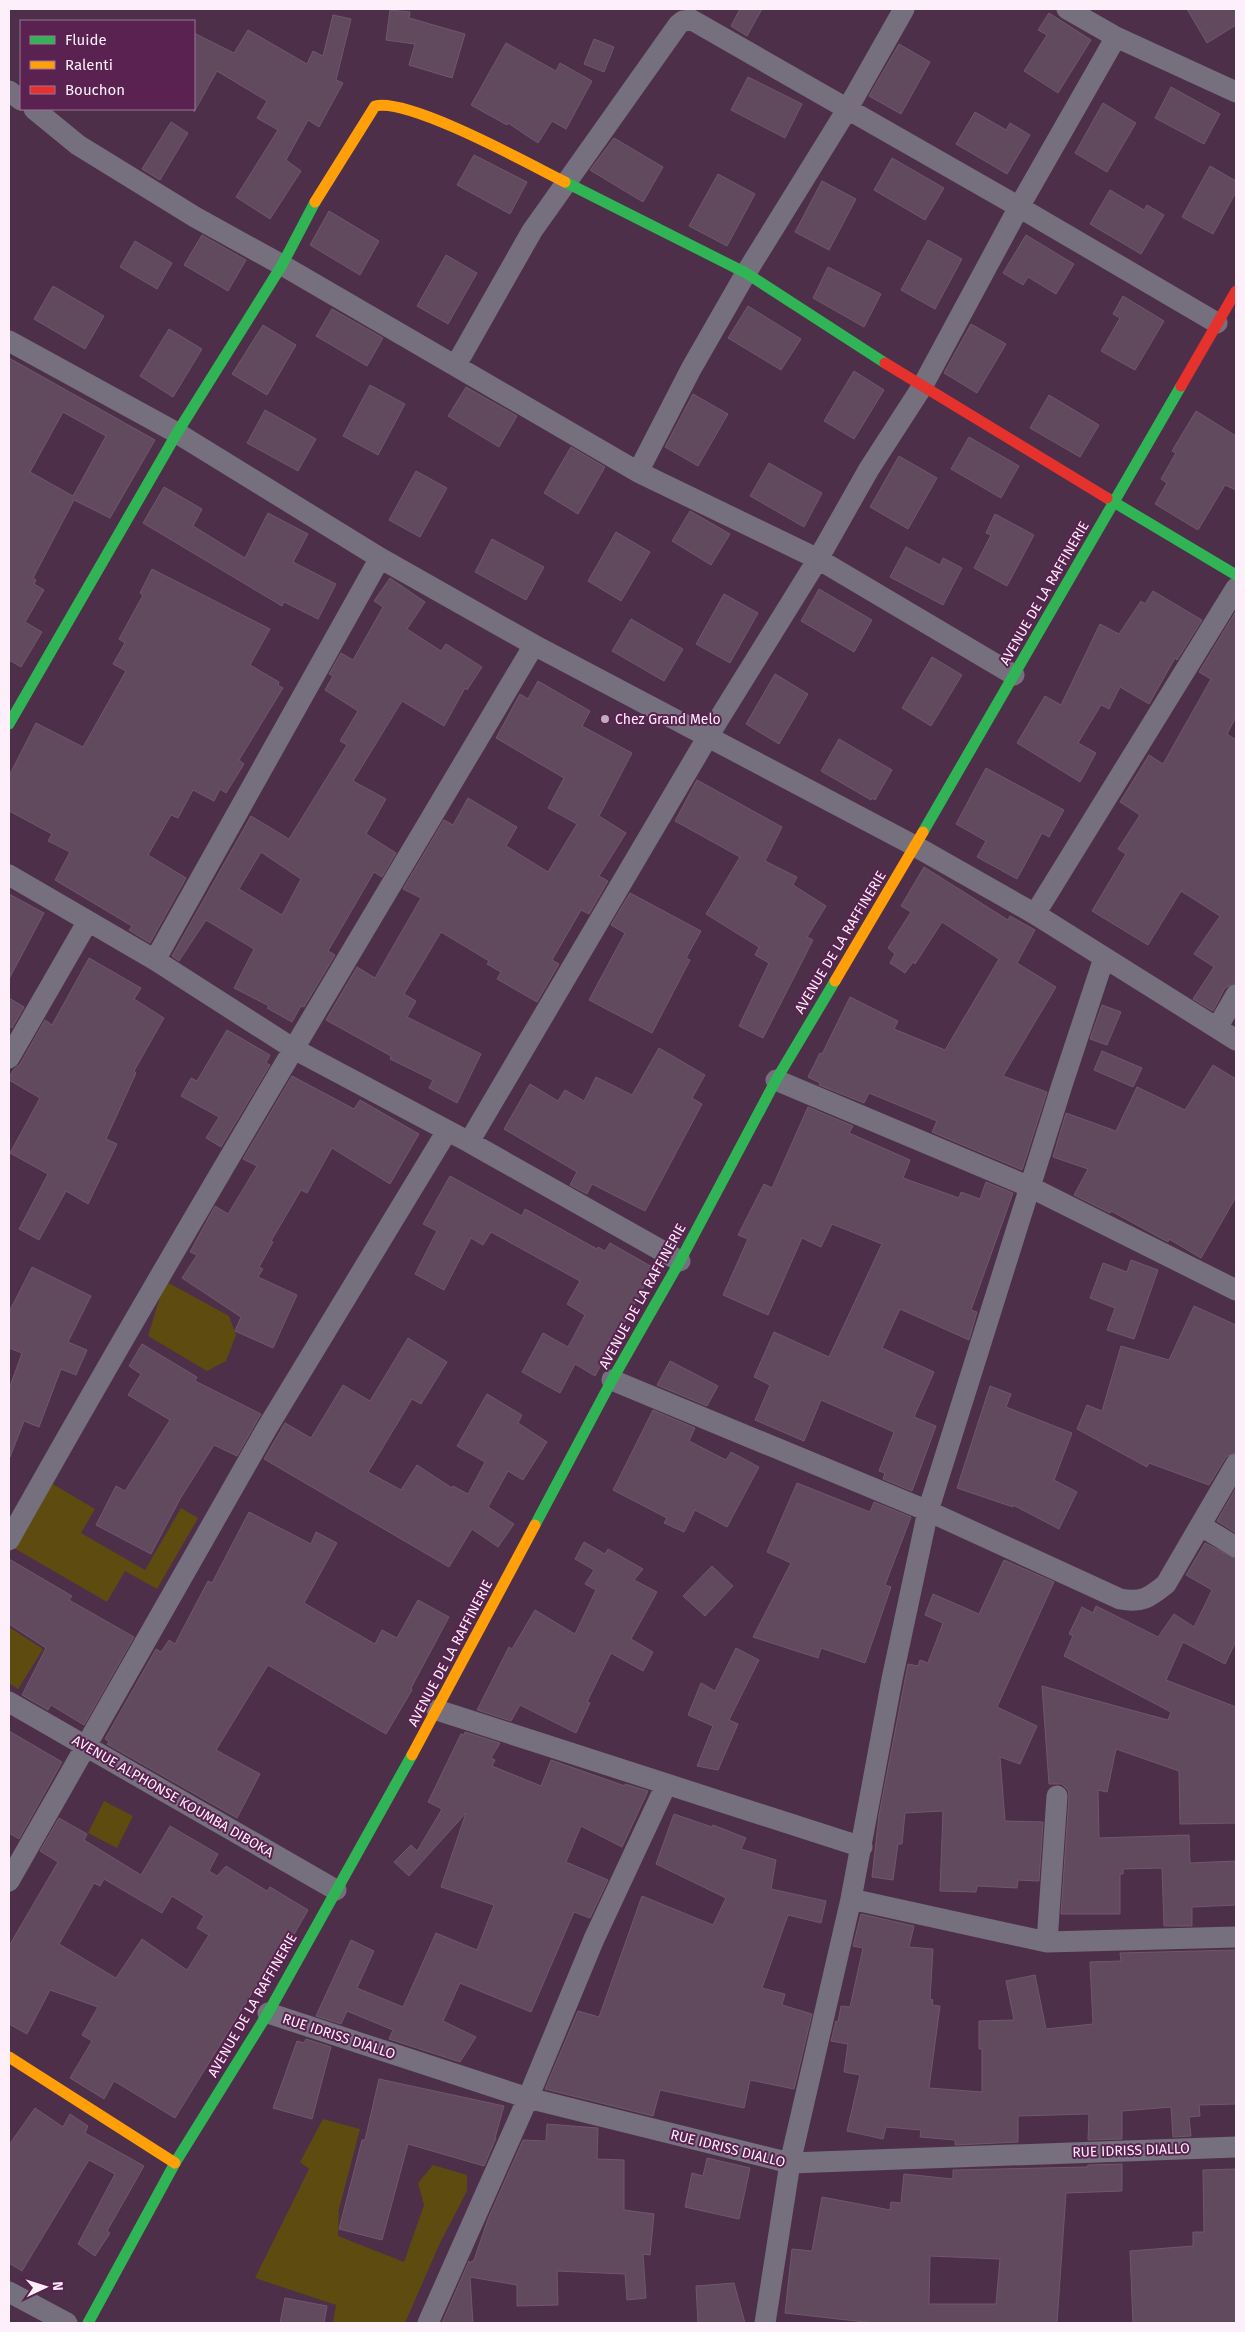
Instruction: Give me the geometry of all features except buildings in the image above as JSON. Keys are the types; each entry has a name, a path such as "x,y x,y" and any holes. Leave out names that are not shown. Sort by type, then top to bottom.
{"street":[{"path":"638,472 691,369 746,273 848,108 904,9"},
{"path":"1067,9 1116,37 1236,92"},
{"path":"456,365 532,231 678,24 683,21 692,20 848,108 1217,323"},
{"path":"469,1142 706,738 818,559 869,469 922,387 1019,207 1116,37"},
{"path":"9,91 20,99"},
{"path":"9,724 177,433 282,265 322,190 375,106 384,104 412,110 566,182 746,273 922,387 1236,575"},
{"path":"35,110 78,145 194,217 282,265 638,472 818,559 1014,675"},
{"name":"AVENUE DE LA RAFFINERIE","path":"88,2323 175,2163 268,2013 438,1710 612,1380 680,1261 776,1080 915,846 1236,291"},
{"path":"9,341 177,433 380,558 534,645 706,738 915,846 1035,914 1236,1040"},
{"path":"155,960 380,558"},
{"path":"1035,914 1236,588"},
{"path":"9,1540 84,1406 534,645"},
{"path":"9,875 155,960 294,1049 469,1142 680,1261"},
{"path":"9,1058 88,921"},
{"path":"765,2323 790,2163 851,1899 892,1679 928,1511 1104,958"},
{"path":"1217,1028 1236,995"},
{"path":"776,1080 909,1138 1030,1187 1236,1290"},
{"path":"9,1880 267,1428 447,1131"},
{"path":"612,1380 928,1511 1120,1600 1136,1602 1151,1596 1166,1584 1236,1464"},
{"path":"1200,1526 1236,1547"},
{"name":"AVENUE ALPHONSE KOUMBA DIBOKA","path":"9,1702 336,1890"},
{"path":"438,1710 862,1847"},
{"path":"428,2323 528,2098 594,1939 666,1784"},
{"path":"1047,1942 1056,1796"},
{"path":"851,1899 1047,1942 1236,1937"},
{"name":"RUE IDRISS DIALLO","path":"268,2013 528,2098 790,2163 1236,2146"},
{"path":"9,2057 175,2163"},
{"path":"9,2292 67,2323"}],"shaded area":[{"path":"165,1281 229,1316 236,1335 226,1361 207,1371 148,1336"},
{"path":"51,1483 95,1509 81,1533 145,1570 181,1508 198,1518 157,1589 125,1571 107,1602 14,1548"},
{"path":"9,1627 43,1649 18,1689 9,1683"},
{"path":"104,1801 133,1816 117,1848 88,1833"},
{"path":"323,2119 360,2129 339,2209 338,2236 404,2262 424,2205 418,2183 433,2165 467,2175 467,2191 439,2245 405,2323 333,2323 336,2305 255,2278 309,2169 300,2162"}],"traffic: fast":[{"path":"565,182 746,273 885,363"},
{"path":"9,724 177,433 282,265 315,202"},
{"path":"923,832 1181,386"},
{"path":"1107,498 1236,575"},
{"path":"535,1525 612,1380 680,1261 776,1080 835,981"},
{"path":"88,2323 175,2163 268,2013 412,1755"}],"traffic: slow":[{"path":"315,202 375,106 392,106 441,122 470,134 565,182"},
{"path":"835,981 923,832"},
{"path":"412,1755 535,1525"},
{"path":"9,2057 175,2163"}],"traffic: jam":[{"path":"1181,386 1236,291"},
{"path":"885,363 1107,498"}],"place":[{"name":"Chez Grand Melo","path":"605,719"}]}
